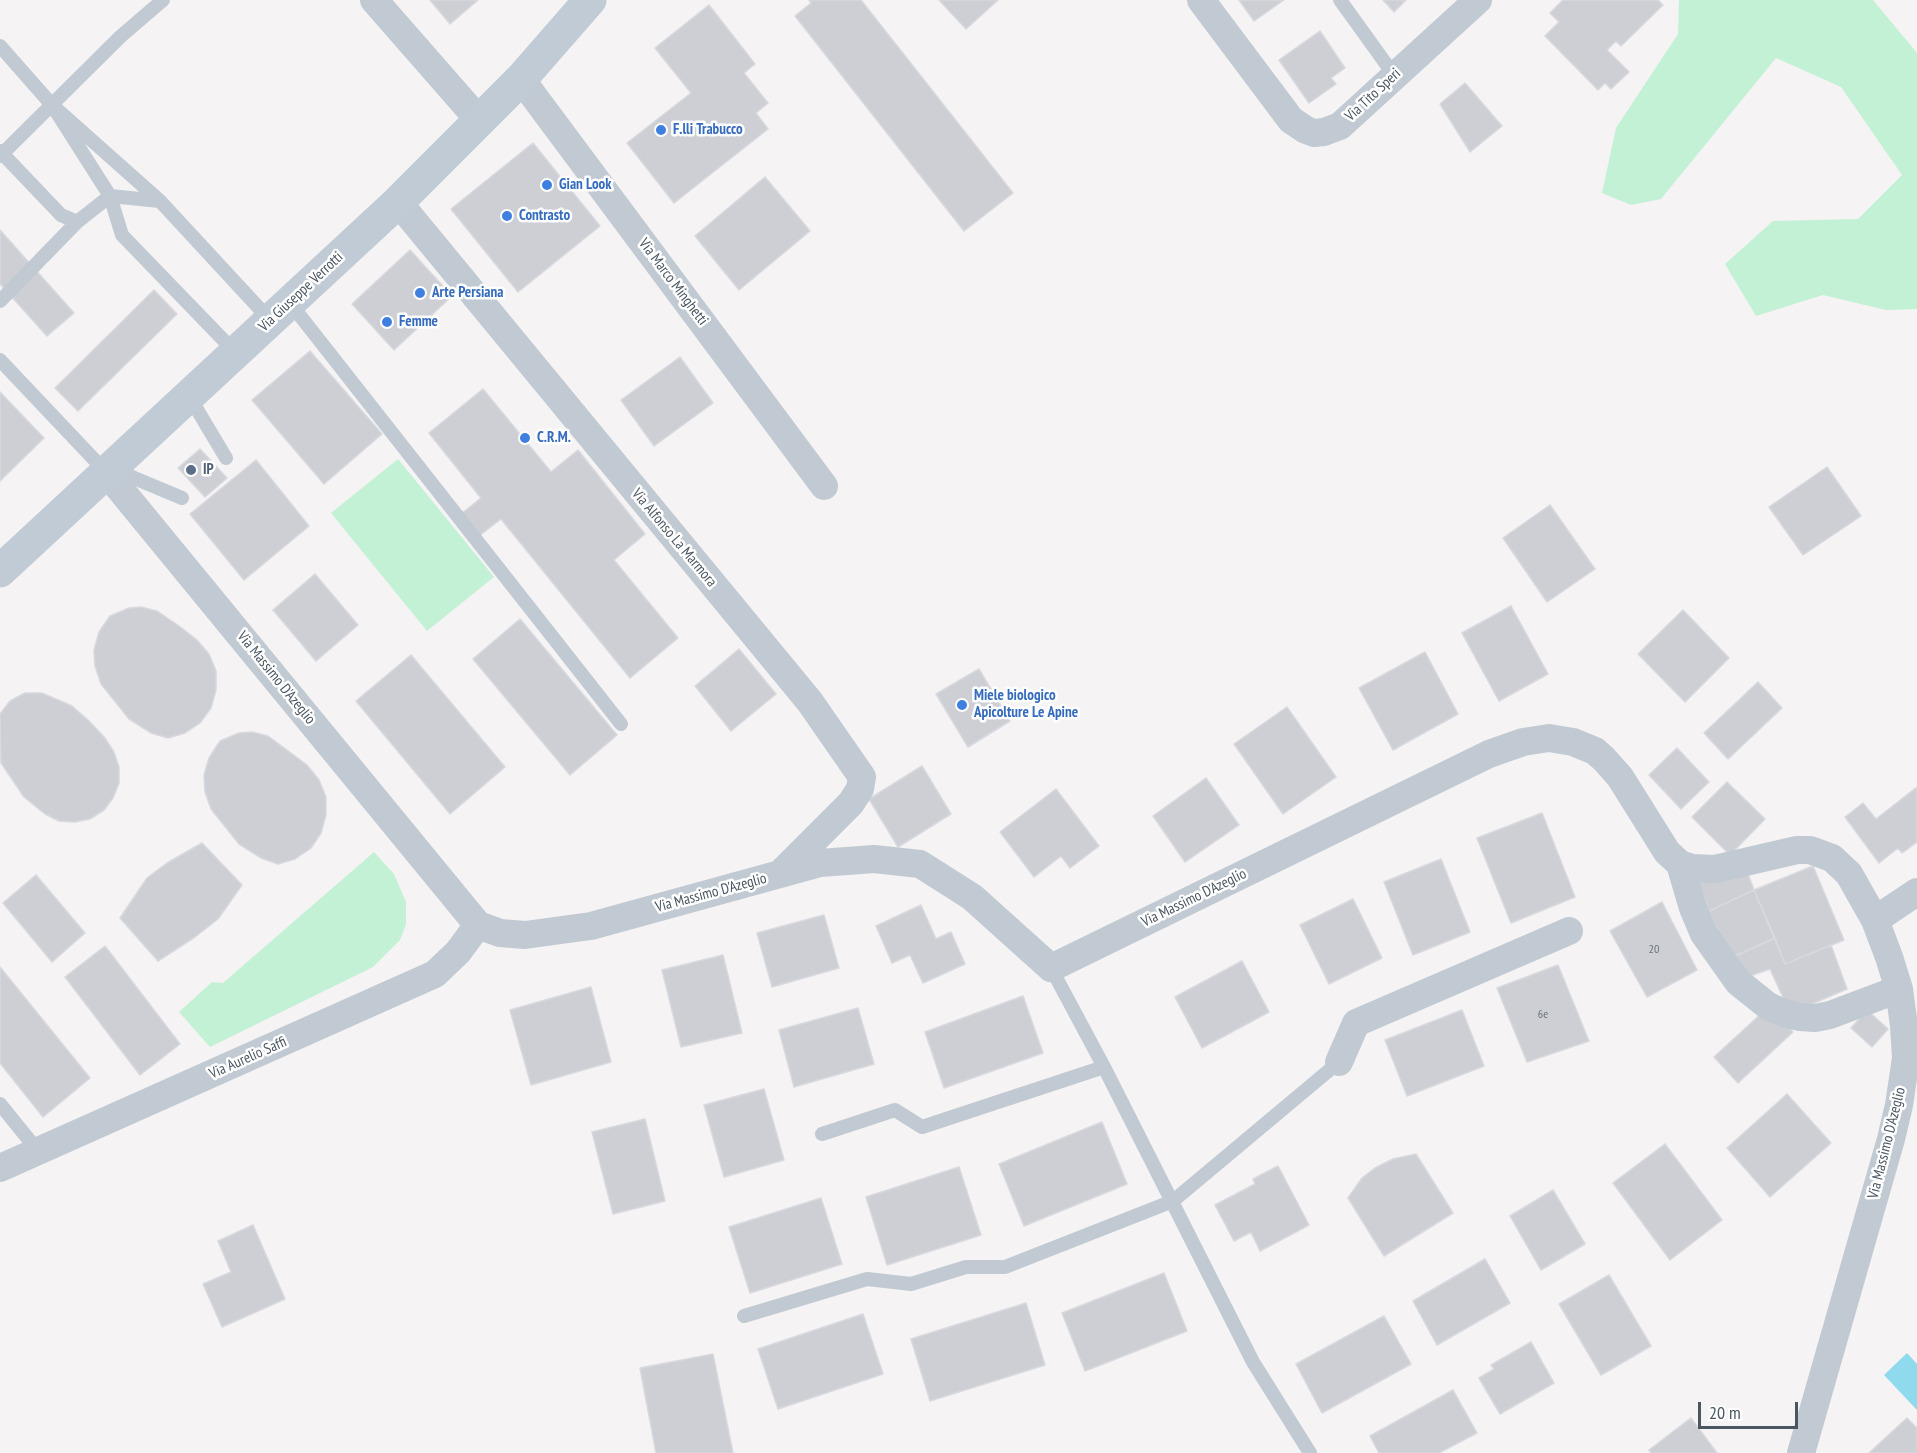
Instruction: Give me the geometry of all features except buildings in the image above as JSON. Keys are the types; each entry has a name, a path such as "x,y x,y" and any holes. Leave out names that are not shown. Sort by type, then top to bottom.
{"street":[{"path":"374,0 479,120"},
{"name":"Via Giuseppe Verrotti","path":"0,571 398,202 521,79 590,0"},
{"name":"Via Tito Speri","path":"1201,0 1291,120 1314,133 1340,126 1478,0"},
{"name":"Via Marco Minghetti","path":"521,79 824,486"},
{"name":"Via Alfonso La Marmora","path":"398,202 810,702 862,777 860,789 851,803 779,874"},
{"name":"Via Massimo D'Azeglio","path":"106,472 478,925 500,933 525,935 591,926 820,863 874,859 920,864 972,897 1051,968 1489,754 1537,739 1562,739 1595,751 1620,777 1667,852 1680,864 1692,868 1715,869 1786,851 1810,850 1821,853 1843,866 1875,920 1899,989 1906,1058 1899,1106 1801,1453"},
{"path":"1680,864 1693,908 1704,934 1738,982 1768,1006 1783,1013 1815,1018 1830,1015 1899,989"},
{"path":"1875,920 1917,892"},
{"name":"Via Aurelio Saffi","path":"0,1168 435,974 458,952 478,925"},
{"path":"1339,1062 1356,1023 1569,931"}],"lane":[{"path":"77,222 61,215 1,153 120,38 163,0"},
{"path":"1340,0 1394,75"},
{"path":"0,46 52,105 280,312 621,724"},
{"path":"52,105 110,196 122,235 235,352"},
{"path":"0,301 77,222 110,196 160,201"},
{"path":"0,360 106,472 127,475 182,498"},
{"path":"189,396 226,458"},
{"path":"1051,968 1173,1201 1253,1362 1310,1453"},
{"path":"744,1316 867,1279 911,1284 966,1267 1005,1267 1173,1201 1339,1062"},
{"path":"822,1134 895,1110 922,1127 1104,1067"},
{"path":"0,1104 38,1151"}],"green space":[{"path":"1679,0 1873,0 1917,53 1917,309 1886,310 1823,295 1756,316 1725,264 1773,221 1858,219 1902,175 1841,87 1776,58 1661,199 1631,205 1602,193 1616,128 1678,34"},
{"path":"398,459 494,577 427,631 331,513"},
{"path":"374,852 394,874 406,902 406,924 400,940 373,967 210,1047 179,1012 212,982 223,983"}],"water":[{"path":"1907,1353 1917,1364 1917,1410 1884,1375"}],"place":[{"name":"F.lli Trabucco","path":"661,130"},
{"name":"Gian Look","path":"547,185"},
{"name":"Contrasto","path":"507,216"},
{"name":"Arte Persiana","path":"420,293"},
{"name":"Femme","path":"387,322"},
{"name":"C.R.M.","path":"525,438"},
{"name":"IP","path":"191,470"},
{"name":"Miele biologico Apicolture Le Apine","path":"962,705"}]}
